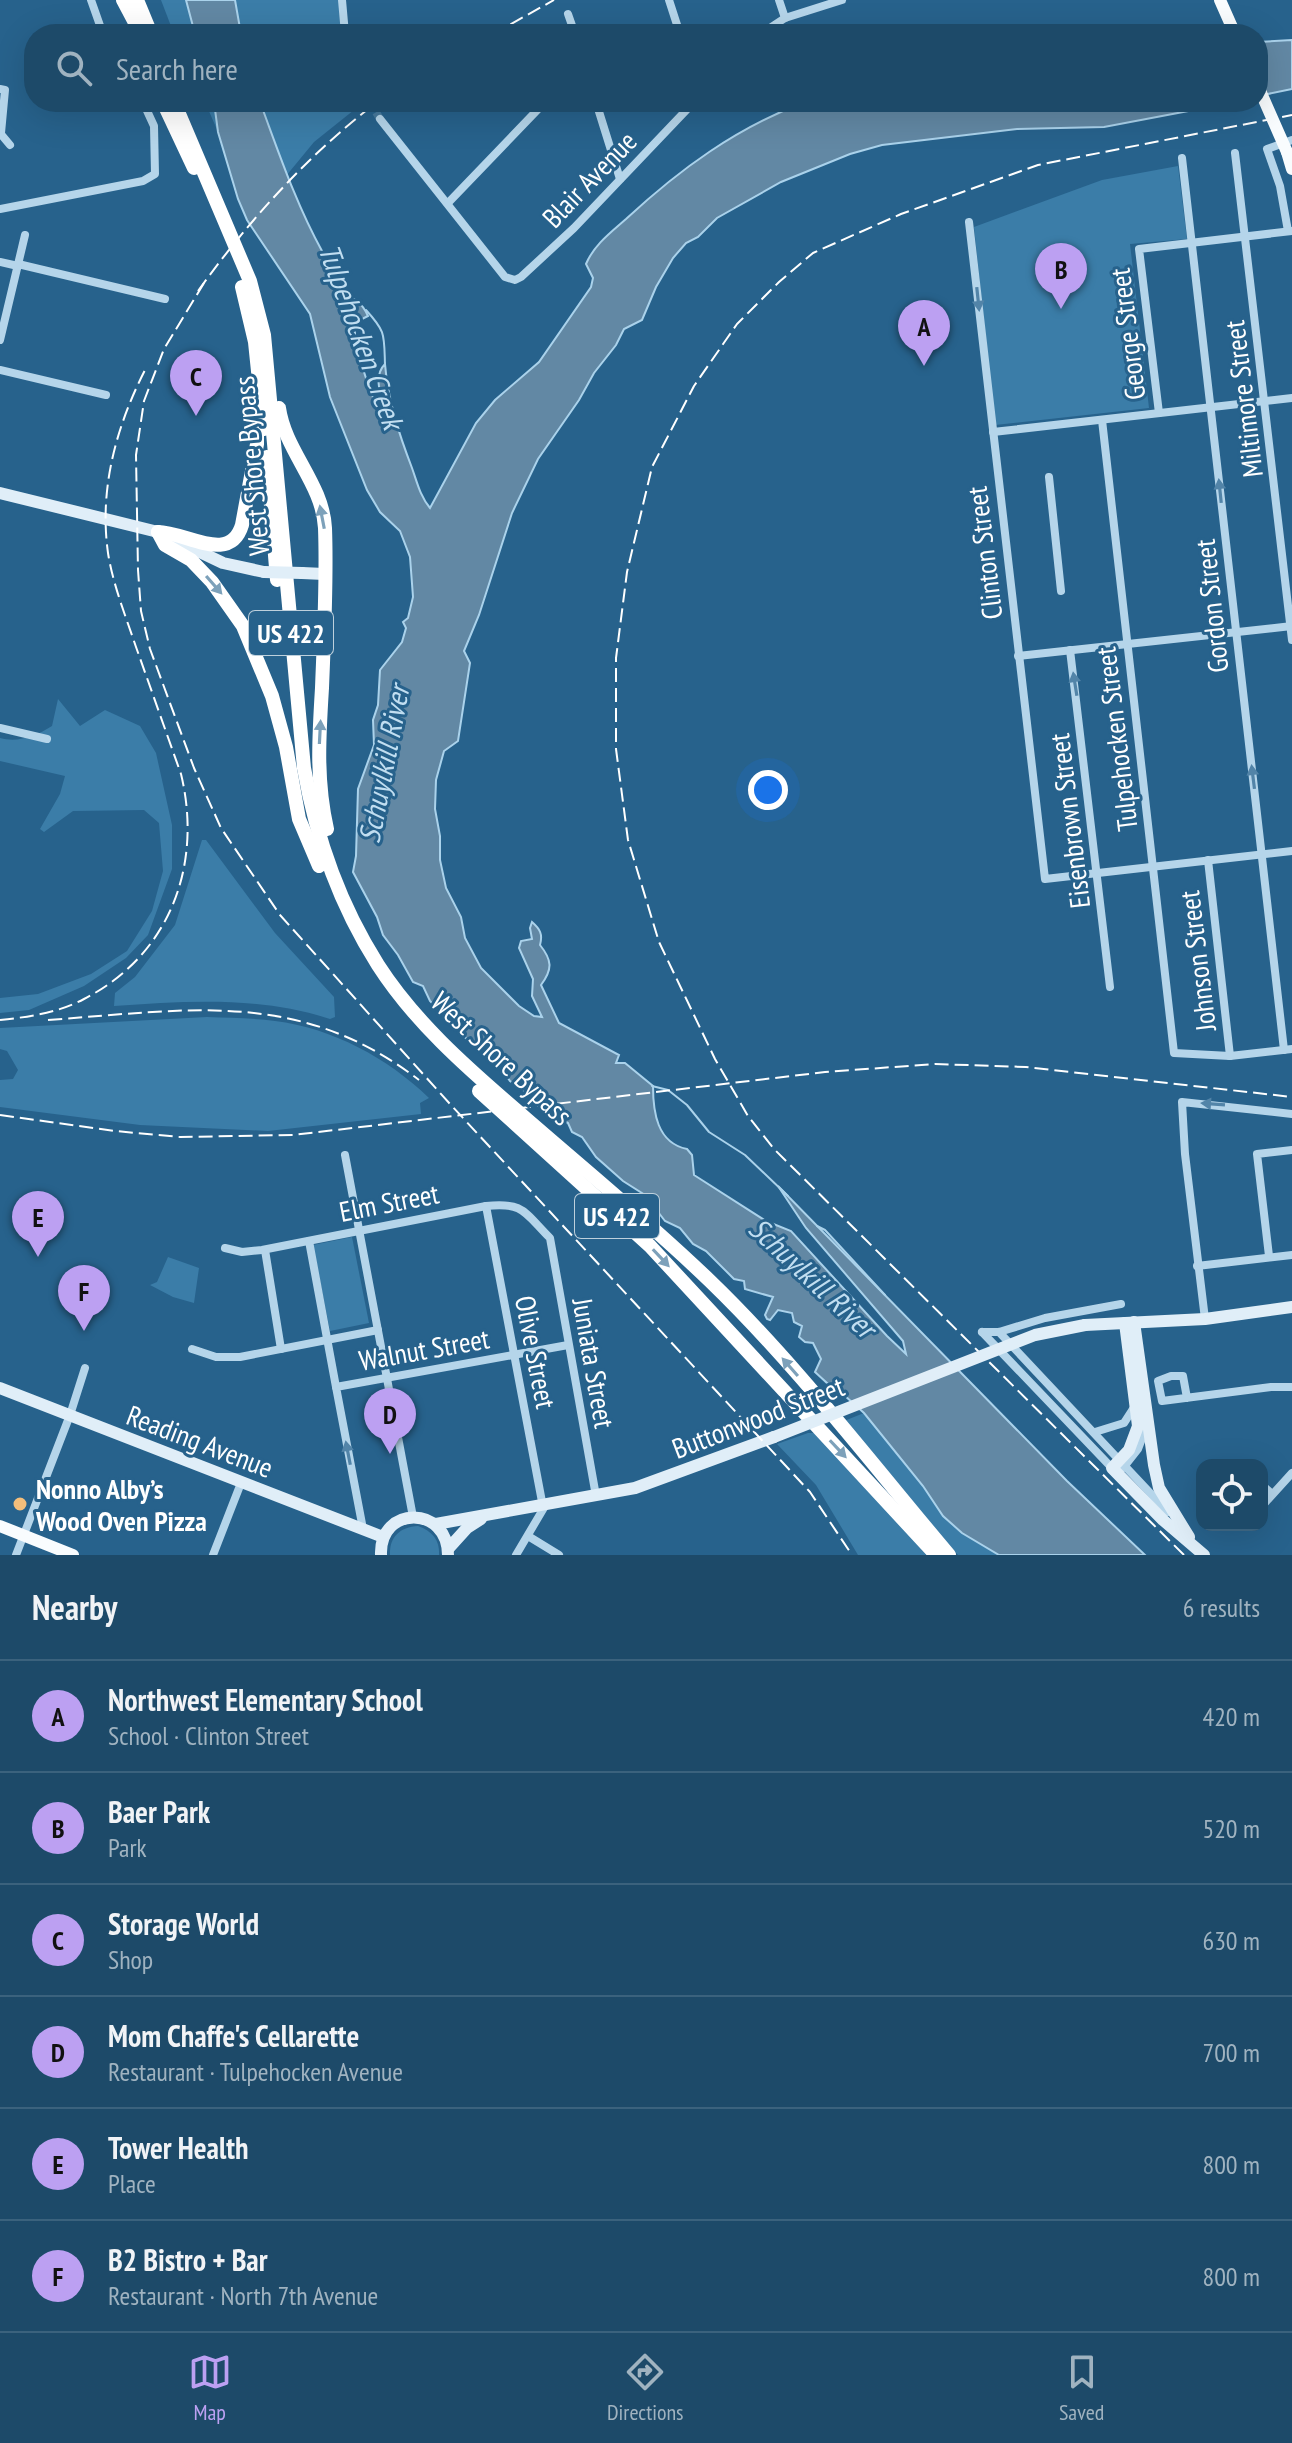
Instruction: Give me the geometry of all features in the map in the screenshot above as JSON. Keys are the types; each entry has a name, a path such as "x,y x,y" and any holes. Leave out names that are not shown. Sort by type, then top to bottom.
{"highway":[{"path":"114,0 126,24"},
{"path":"123,0 136,24"},
{"path":"137,0 147,24"},
{"name":"West Shore Bypass","path":"168,112 223,235 242,287 255,342 298,788 319,866 339,912 372,971 413,1025 459,1072 650,1246 936,1555"},
{"name":"West Shore Bypass","path":"180,112 251,285 264,335 299,729 309,796 332,873 356,927 380,967 420,1019 456,1057 662,1238 745,1316 949,1555"},
{"path":"251,285 270,336 281,420 322,509 326,594 320,793 335,862 380,967"},
{"path":"249,317 258,435 240,534 230,543 217,546 172,532 158,532 165,545 191,560 212,582 243,626 272,696 286,747 299,819 319,866"}],"main road":[{"path":"1220,0 1231,24"},
{"path":"1268,105 1289,146 1292,169"},
{"path":"0,1526 73,1555"}],"street":[{"path":"91,0 99,24"},
{"path":"342,0 344,24"},
{"path":"669,0 677,24"},
{"path":"779,0 785,18"},
{"path":"776,24 785,18 842,0"},
{"path":"568,14 572,24"},
{"path":"0,89 5,90 1,133 10,145"},
{"path":"0,209 143,181 155,174 154,126 148,112"},
{"path":"380,119 448,203 535,112"},
{"path":"599,112 620,179"},
{"name":"Blair Avenue","path":"448,203 505,277 521,277 574,228 684,112"},
{"path":"1192,243 1290,231 1280,186 1267,149 1289,146"},
{"name":"Miltimore Street","path":"1235,153 1292,640"},
{"name":"Gordon Street","path":"1182,158 1262,854 1288,1049"},
{"name":"Clinton Street","path":"969,222 1045,879 1098,873"},
{"path":"0,340 25,235"},
{"name":"George Street","path":"1159,413 1139,249 1192,243"},
{"path":"0,262 165,299"},
{"path":"0,370 106,395"},
{"path":"993,432 1292,398"},
{"name":"Tulpehocken Street","path":"1102,420 1174,1053 1230,1056"},
{"path":"1049,477 1061,591"},
{"path":"0,493 158,532 223,563 264,572 324,574"},
{"path":"1018,656 1291,626"},
{"name":"Eisenbrown Street","path":"1070,650 1110,987"},
{"path":"0,728 47,739"},
{"path":"1098,873 1292,851"},
{"name":"Johnson Street","path":"1208,860 1230,1056"},
{"path":"1230,1056 1288,1049"},
{"path":"1205,1319 1185,1154 1182,1102 1292,1116"},
{"path":"1269,1256 1257,1154 1292,1150"},
{"path":"345,1155 413,1517"},
{"name":"Elm Street","path":"225,1248 249,1252 265,1250 508,1203 519,1207 550,1238"},
{"name":"Olive Street","path":"486,1206 544,1506"},
{"name":"Juniata Street","path":"550,1238 596,1496"},
{"path":"309,1241 336,1387"},
{"path":"265,1250 281,1349"},
{"path":"1197,1266 1292,1255"},
{"path":"1119,1467 982,1332 999,1332 1045,1318 1121,1304"},
{"name":"Buttonwood Street","path":"436,1524 646,1485 1035,1335 1085,1325 1205,1319 1292,1307"},
{"path":"1119,1467 1137,1433 1132,1347 1135,1322"},
{"path":"1135,1322 1132,1347 1159,1488 1199,1551"},
{"path":"1106,1324 1132,1347"},
{"path":"192,1349 223,1358 378,1330"},
{"path":"999,1332 1095,1432 1119,1467 1163,1520 1199,1551"},
{"name":"Walnut Street","path":"363,1529 336,1387 568,1345"},
{"path":"16,1555 85,1368"},
{"path":"1187,1398 1183,1376 1158,1381 1162,1401 1292,1387"},
{"name":"Reading Avenue","path":"0,1388 383,1537"},
{"path":"1095,1432 1124,1423 1135,1406"},
{"path":"1119,1467 1141,1445 1147,1424"},
{"path":"1268,1497 1292,1473"},
{"path":"213,1555 241,1483"},
{"path":"1268,1490 1271,1493"},
{"path":"516,1555 544,1506"},
{"name":"Buttonwood Street","path":"448,1552 467,1528 488,1516"},
{"path":"381,1555 383,1537 393,1525 413,1517 422,1517 436,1524 448,1552"},
{"path":"528,1536 559,1555"}],"shaded area":[{"path":"161,0 339,0 341,24 170,24"},
{"path":"209,112 352,112 314,142 286,176 238,199"},
{"path":"1178,166 1187,239 1130,244 1149,408 995,425 974,227 1102,180"},
{"path":"58,699 80,726 105,710 140,726 156,753 172,825 172,869 148,935 126,958 84,986 29,1010 0,1013 0,998 38,994 91,974 127,951 152,911 163,871 159,823 144,810 73,811 44,832 40,829 60,794 65,776 0,761 0,738 27,738 52,726"},
{"path":"202,840 206,840 275,933 334,997 335,1017 330,1019 250,1003 114,1006 115,993 135,977 175,925"},
{"path":"207,1017 275,1021 317,1030 377,1058 429,1098 420,1103 421,1114 268,1131 140,1125 0,1107 0,1080 13,1079 18,1070 7,1051 0,1049 0,1028"},
{"path":"352,1237 369,1323 330,1331 313,1245"},
{"path":"168,1257 199,1268 194,1303 150,1285 157,1282"},
{"path":"864,1413 943,1516 962,1533 999,1555 958,1555 844,1421"},
{"path":"814,1433 893,1515 926,1555 858,1555 816,1485 777,1444"},
{"path":"418,1526 434,1537 439,1555 390,1555 391,1543 397,1534 406,1528"}],"water":[{"path":"186,0 235,0 239,24 192,24"},
{"path":"1292,40 1292,89 1268,94 1268,41"},
{"name":"Schuylkill River","path":"215,112 264,112 296,197 323,255 328,281 337,291 358,302 368,316 360,320 355,331 365,376 384,417 379,375 385,364 399,430 419,489 430,508 476,423 495,400 539,362 591,287 593,278 586,264 598,245 688,167 756,124 780,112 1183,112 1104,127 1017,129 882,145 850,154 781,182 717,218 698,237 686,243 656,287 642,320 624,329 538,459 512,513 464,651 470,663 458,741 444,751 436,780 435,809 446,888 461,917 465,938 481,968 519,1006 534,1016 542,1017 532,996 533,979 519,948 521,941 532,939 532,922 540,932 540,945 550,965 541,985 559,1023 619,1055 616,1063 625,1063 653,1086 659,1125 669,1140 692,1155 694,1175 766,1221 791,1231 906,1354 903,1341 806,1228 778,1186 1067,1481 1145,1555 999,1555 962,1533 943,1516 864,1413 844,1395 827,1391 828,1384 815,1372 821,1359 813,1343 799,1337 802,1326 794,1322 792,1313 778,1310 770,1320 767,1319 765,1315 773,1297 745,1289 744,1281 734,1279 706,1251 693,1244 680,1228 665,1221 645,1195 623,1181 596,1157 582,1137 572,1132 568,1123 510,1081 498,1064 462,1035 430,1001 423,986 413,982 383,935 353,872 358,789 374,745 373,720 378,705 380,670 402,642 406,628 403,622 408,618 413,597 410,557 400,531 380,512 367,490 330,397 310,314 247,220 218,132"}],"waterway":[{"name":"Tulpehocken Creek","path":"366,310 383,334 385,365"},
{"path":"652,1086 668,1090 687,1105 709,1132 745,1155 788,1196"},
{"path":"817,1226 825,1230 885,1295"}],"tunnel":[{"path":"376,112 380,119"}],"railway":[{"path":"511,24 554,0"},
{"path":"198,291 281,189 364,112"},
{"path":"1184,1555 774,1149 748,1116 715,1059 659,942 628,840 616,749 616,658 627,572 652,467 694,386 737,324 813,253 901,214 1038,165 1292,115"},
{"path":"204,283 164,349 144,401 136,455 138,570 141,611 150,649 194,768 221,828 280,915 450,1104 810,1492 852,1555"},
{"path":"0,1020 64,1008 114,980 139,958 158,932 173,904 183,874 187,808 181,774 116,589 106,529 112,459 126,414 145,370"},
{"path":"48,1020 195,1010 286,1018 330,1030 374,1051 419,1080"},
{"path":"0,1115 180,1137 293,1135 825,1072 935,1064 1026,1067 1292,1097"}],"place":[{"name":"Baer Park","path":"1061,309"},
{"name":"Northwest Elementary School","path":"924,366"},
{"name":"Storage World","path":"196,416"},
{"name":"Tower Health","path":"38,1257"},
{"name":"B2 Bistro + Bar","path":"84,1331"},
{"name":"Mom Chaffe's Cellarette","path":"390,1454"},
{"name":"Nonno Alby’s Wood Oven Pizza","path":"20,1504"}]}
